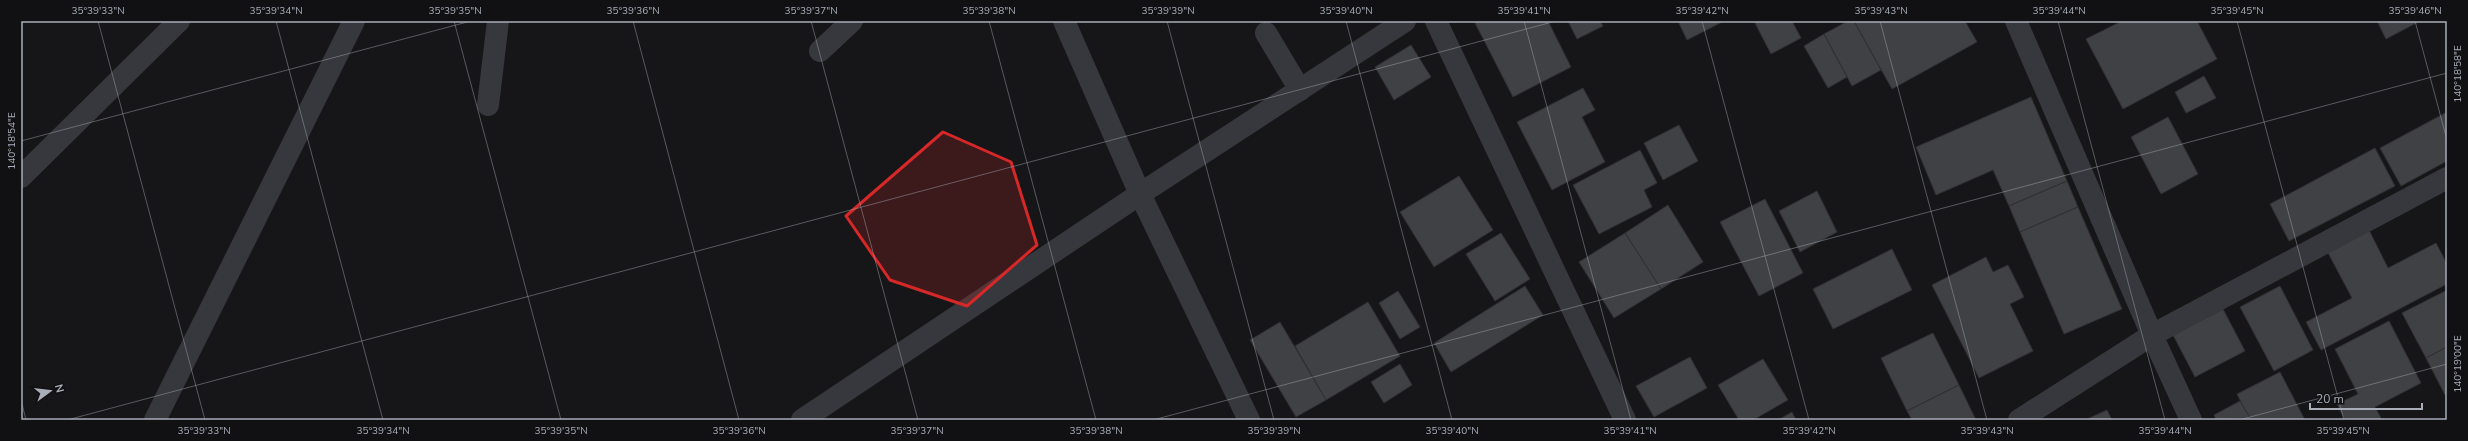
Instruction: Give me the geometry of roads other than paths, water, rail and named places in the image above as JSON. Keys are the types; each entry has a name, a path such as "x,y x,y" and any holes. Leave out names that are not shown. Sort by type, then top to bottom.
{"street":[{"path":"21,177 179,21"},
{"path":"155,420 354,21"},
{"path":"488,105 498,21"},
{"path":"820,51 852,21"},
{"path":"1064,21 1140,194 1249,420"},
{"path":"802,420 1140,194 1405,21"},
{"path":"1436,21 1625,420"},
{"path":"2016,21 2152,335 2191,420"},
{"path":"1266,33 1300,90"},
{"path":"2019,420 2152,335 2447,178"}]}
